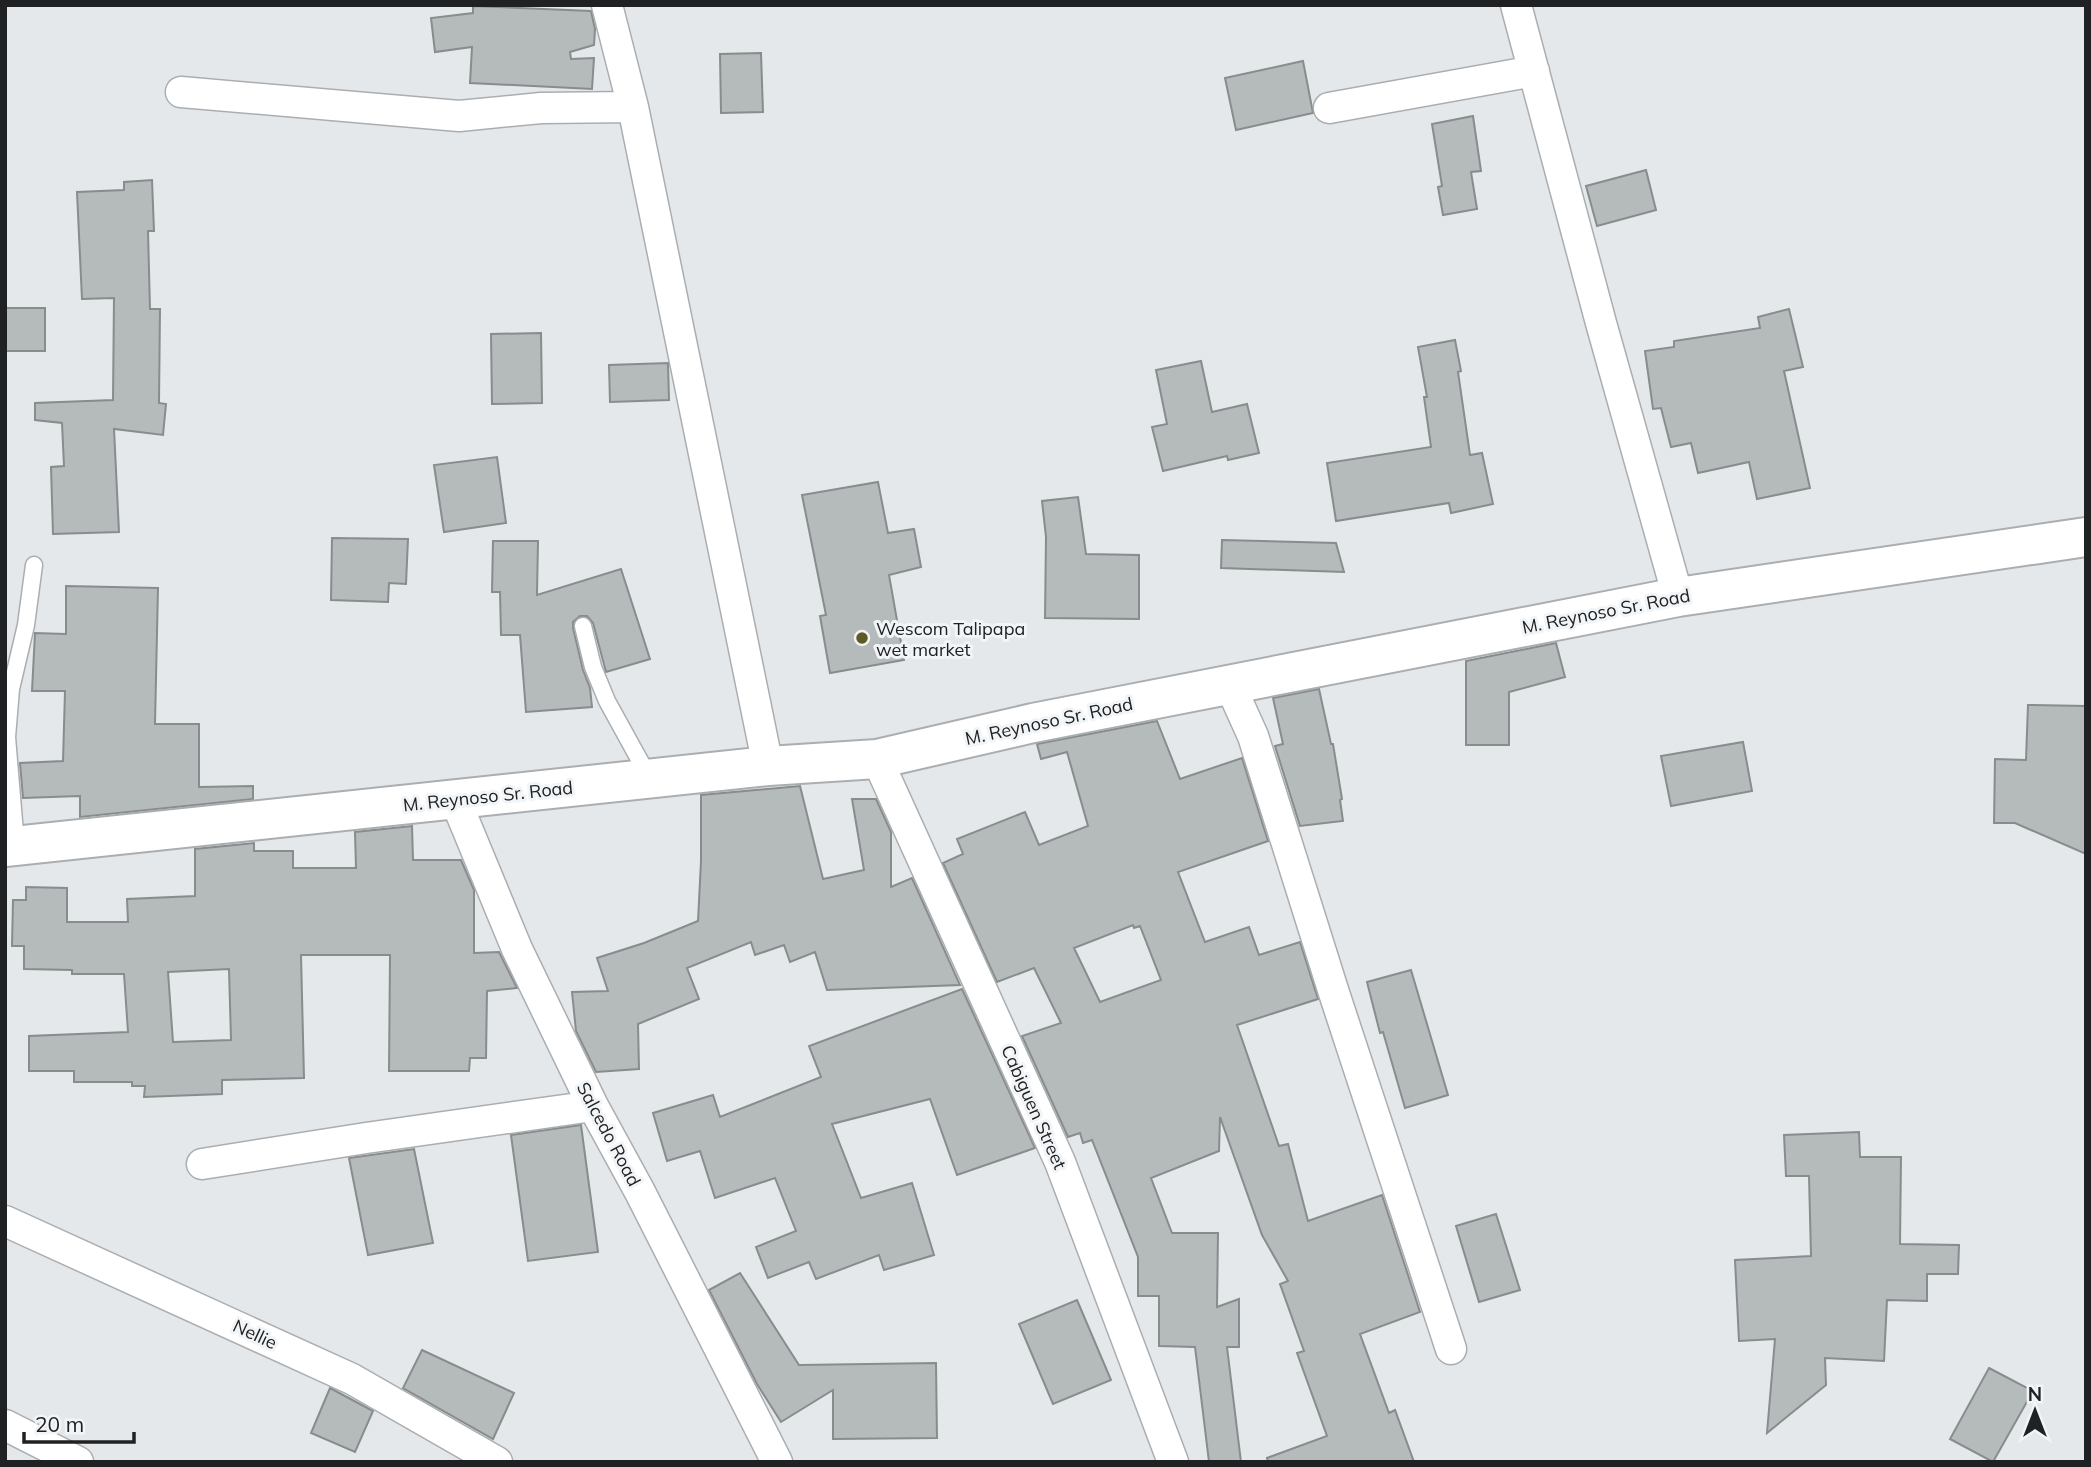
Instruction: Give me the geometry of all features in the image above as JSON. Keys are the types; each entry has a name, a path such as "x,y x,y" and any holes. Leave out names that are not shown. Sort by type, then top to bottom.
{"street":[{"path":"607,5 633,107 768,766"},
{"path":"1516,5 1678,597"},
{"path":"1329,108 1534,71"},
{"path":"181,93 459,116 541,108 633,107"},
{"name":"M. Reynoso Sr. Road","path":"11,846 768,766 877,759 1033,723 1229,683 1678,597 2086,537"},
{"path":"1229,683 1253,736 1451,1349"},
{"name":"Cabiguen Street","path":"877,759 1060,1162 1174,1462"},
{"name":"Salcedo Road","path":"455,799 517,949 593,1106 640,1192 777,1462"},
{"path":"202,1164 593,1106"},
{"name":"Nellie","path":"5,1220 352,1378 497,1462"},
{"path":"5,1425 78,1462"}],"lane":[{"path":"11,846 7,737 11,689 26,625 34,565"},
{"path":"583,626 593,667 607,701 650,779"}],"building":[{"path":"473,6 591,11 595,29 594,45 570,52 571,59 594,58 592,89 470,83 472,47 435,52 431,18 473,13"},
{"path":"761,53 763,112 721,113 720,54"},
{"path":"1303,61 1313,113 1236,130 1225,78"},
{"path":"1473,116 1481,171 1471,172 1477,209 1443,215 1438,187 1442,186 1432,124"},
{"path":"1646,170 1656,210 1597,226 1586,186"},
{"path":"152,180 154,231 148,231 150,309 160,309 159,403 166,404 163,435 114,429 119,532 53,534 51,467 64,466 62,423 35,420 35,403 113,400 114,298 82,299 77,192 124,190 124,182"},
{"path":"5,308 45,308 45,351 5,351"},
{"path":"1789,309 1803,367 1784,371 1810,488 1757,499 1749,462 1698,473 1691,443 1671,447 1661,408 1653,409 1645,351 1674,347 1674,341 1760,328 1758,317"},
{"path":"541,333 542,403 492,404 491,334"},
{"path":"1455,340 1470,455 1482,453 1493,504 1451,513 1449,503 1336,521 1327,463 1431,447 1424,397 1427,397 1418,347"},
{"path":"1201,361 1212,412 1247,404 1259,453 1228,460 1227,456 1163,471 1152,427 1167,424 1156,370"},
{"path":"668,363 669,400 610,402 609,365"},
{"path":"497,457 506,523 444,532 434,465"},
{"path":"878,482 888,533 914,529 921,567 889,575 904,660 830,673 820,616 826,615 802,495"},
{"path":"1078,497 1086,554 1139,555 1139,619 1045,618 1046,537 1042,501"},
{"path":"332,538 408,539 406,584 389,583 388,602 331,600"},
{"path":"1222,540 1336,543 1344,572 1221,568"},
{"path":"493,541 538,541 537,595 621,569 650,659 606,672 593,623 587,616 580,616 573,622 573,628 590,688 592,707 526,712 520,635 501,635 500,592 492,592"},
{"path":"66,586 158,588 155,724 199,724 199,787 253,786 253,799 80,817 80,796 23,798 20,763 63,761 65,691 32,691 35,633 66,634"},
{"path":"1556,643 1565,677 1509,692 1509,745 1466,745 1466,661"},
{"path":"1319,689 1333,744 1343,821 1300,826 1275,746 1283,744 1273,698"},
{"path":"2028,705 2086,706 2086,854 2015,823 1994,823 1995,759 2026,760"},
{"path":"1157,721 1180,779 1242,758 1268,841 1178,872 1205,942 1249,927 1259,955 1300,942 1318,999 1237,1025 1279,1146 1288,1144 1308,1221 1382,1195 1420,1312 1360,1334 1389,1413 1395,1410 1414,1462 1268,1462 1267,1458 1327,1436 1297,1353 1304,1351 1280,1284 1288,1281 1262,1235 1220,1117 1219,1151 1151,1178 1172,1233 1218,1233 1217,1307 1239,1299 1239,1347 1227,1347 1241,1462 1209,1462 1195,1347 1159,1346 1159,1296 1138,1296 1138,1257 1092,1140 1083,1143 1080,1133 1068,1137 1022,1036 1061,1023 1034,968 997,982 943,863 963,854 957,839 1025,812 1039,845 1088,826 1067,752 1041,759 1037,744","holes":["1133,925 1134,928 1140,926 1161,980 1100,1002 1074,948"]},
{"path":"1743,742 1752,791 1671,806 1661,756"},
{"path":"800,786 823,879 864,870 852,799 876,799 891,832 891,887 912,878 960,985 827,990 815,952 790,962 784,945 755,955 751,942 687,968 699,999 638,1024 639,1069 596,1072 576,1031 572,992 608,991 597,958 698,921 701,795"},
{"path":"412,826 413,860 461,860 474,890 474,953 499,952 517,988 487,991 486,1058 470,1058 469,1071 389,1071 390,955 301,955 304,1078 222,1080 222,1094 144,1097 145,1086 132,1086 132,1082 74,1082 74,1071 29,1071 29,1036 128,1032 124,974 72,974 72,970 24,969 24,946 12,946 13,900 26,900 26,887 67,888 67,922 128,922 127,899 195,896 195,849 254,843 254,851 293,851 293,868 356,868 355,832","holes":["229,969 231,1040 173,1042 168,972"]},
{"path":"1411,970 1448,1095 1405,1108 1383,1032 1380,1033 1367,982"},
{"path":"962,989 1035,1148 957,1175 930,1099 832,1124 861,1198 912,1183 934,1255 884,1270 879,1255 816,1279 809,1262 768,1278 756,1247 796,1231 775,1178 715,1198 700,1151 667,1161 653,1113 713,1095 720,1117 821,1077 809,1046"},
{"path":"581,1125 598,1252 528,1261 511,1135"},
{"path":"1859,1132 1860,1157 1901,1157 1900,1244 1959,1245 1958,1274 1927,1274 1927,1301 1887,1300 1884,1361 1825,1358 1826,1385 1767,1433 1775,1339 1739,1341 1735,1260 1811,1256 1809,1176 1786,1176 1784,1135"},
{"path":"414,1149 433,1243 368,1255 349,1158"},
{"path":"1496,1214 1520,1290 1479,1302 1456,1226"},
{"path":"740,1273 799,1365 936,1363 937,1438 833,1439 833,1390 781,1422 757,1384 709,1290"},
{"path":"1077,1300 1111,1380 1053,1404 1019,1324"},
{"path":"422,1350 514,1393 493,1439 403,1388"},
{"path":"1989,1368 2033,1391 1993,1462 1950,1439"},
{"path":"330,1388 373,1411 355,1452 311,1433"}],"place":[{"name":"Wescom Talipapa wet market","path":"862,638"}]}
